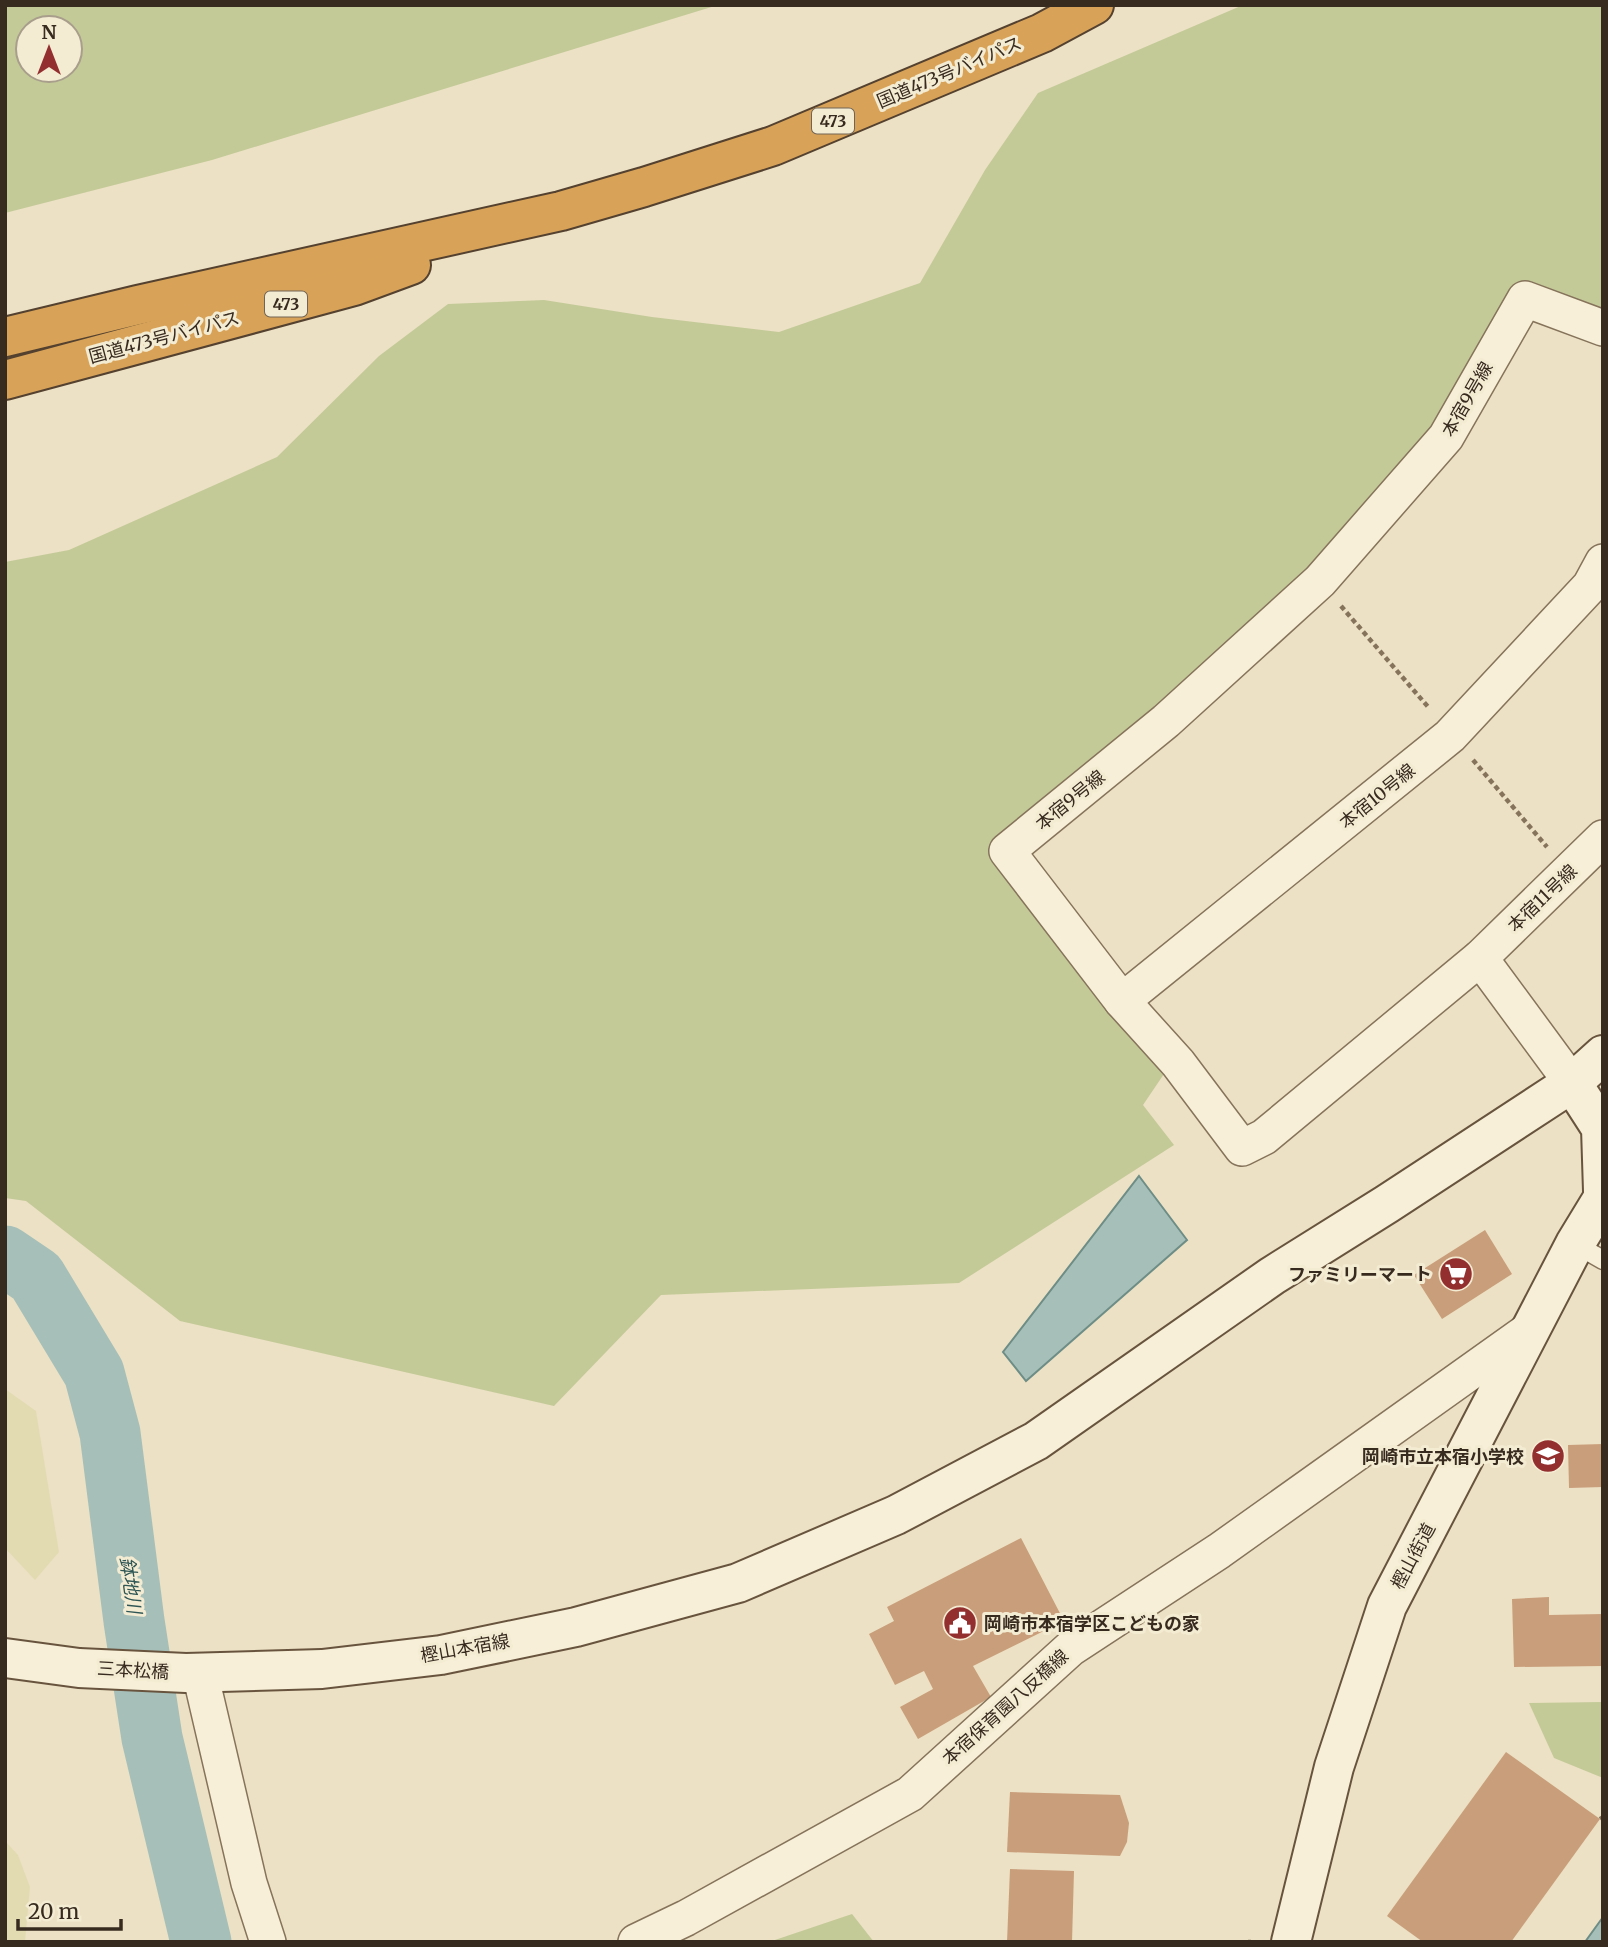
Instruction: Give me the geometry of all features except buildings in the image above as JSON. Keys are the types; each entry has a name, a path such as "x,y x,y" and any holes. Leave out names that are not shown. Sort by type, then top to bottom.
{"highway":[{"name":"国道473号バイパス","path":"5,380 354,286 561,211 773,146 1042,33 1094,5"},
{"name":"国道473号バイパス","path":"5,337 561,211"}],"street":[{"name":"本宿9号線","path":"1480,958 1264,1137 1242,1148 1178,1063 1122,1001 1007,851 1166,721 1320,581 1447,437 1525,299 1603,328"},
{"name":"本宿10号線","path":"1122,1001 1450,736 1590,586 1603,562"},
{"name":"本宿11号線","path":"1480,958 1603,838"},
{"path":"1480,958 1572,1083 1601,1128 1603,1191"},
{"name":"樫山本宿線","path":"193,1673 322,1670 441,1655 576,1627 738,1583 896,1515 1036,1441 1272,1276 1572,1083 1603,1055"},
{"name":"樫山街道","path":"1291,1942 1334,1767 1387,1606 1532,1328 1589,1252 1603,1198"},
{"name":"本宿保育園八反橋線","path":"636,1942 686,1918 909,1794 1071,1648 1229,1543 1532,1328"},
{"name":"三本松橋","path":"5,1658 79,1668 193,1673"},
{"path":"193,1673 249,1883 268,1942"}],"shaded area":[{"path":"5,1389 36,1411 59,1552 35,1580 5,1548"},
{"path":"5,1841 18,1855 30,1887 25,1942 5,1942"}],"green space":[{"path":"5,5 718,5 212,160 5,213"},
{"path":"1243,5 1603,5 1603,315 1523,286 1437,426 1312,572 1159,707 992,847 1166,1071 1143,1105 1174,1145 959,1283 661,1295 554,1406 180,1321 26,1201 5,1198 5,562 69,550 277,457 379,356 448,304 544,300 652,317 779,332 920,283 985,170 1038,93"},
{"path":"1603,1702 1603,1778 1554,1758 1529,1703"},
{"path":"852,1914 874,1942 769,1942"}],"water":[{"path":"1139,1176 1187,1240 1026,1381 1003,1352"},
{"path":"1603,1917 1603,1942 1585,1942"}],"waterway":[{"name":"鉢地川","path":"5,1256 36,1277 94,1373 110,1433 152,1738 201,1942"}],"place":[{"name":"ファミリーマート","path":"1456,1274"},
{"name":"岡崎市立本宿小学校","path":"1548,1456"},
{"name":"岡崎市本宿学区こどもの家","path":"960,1623"}]}
